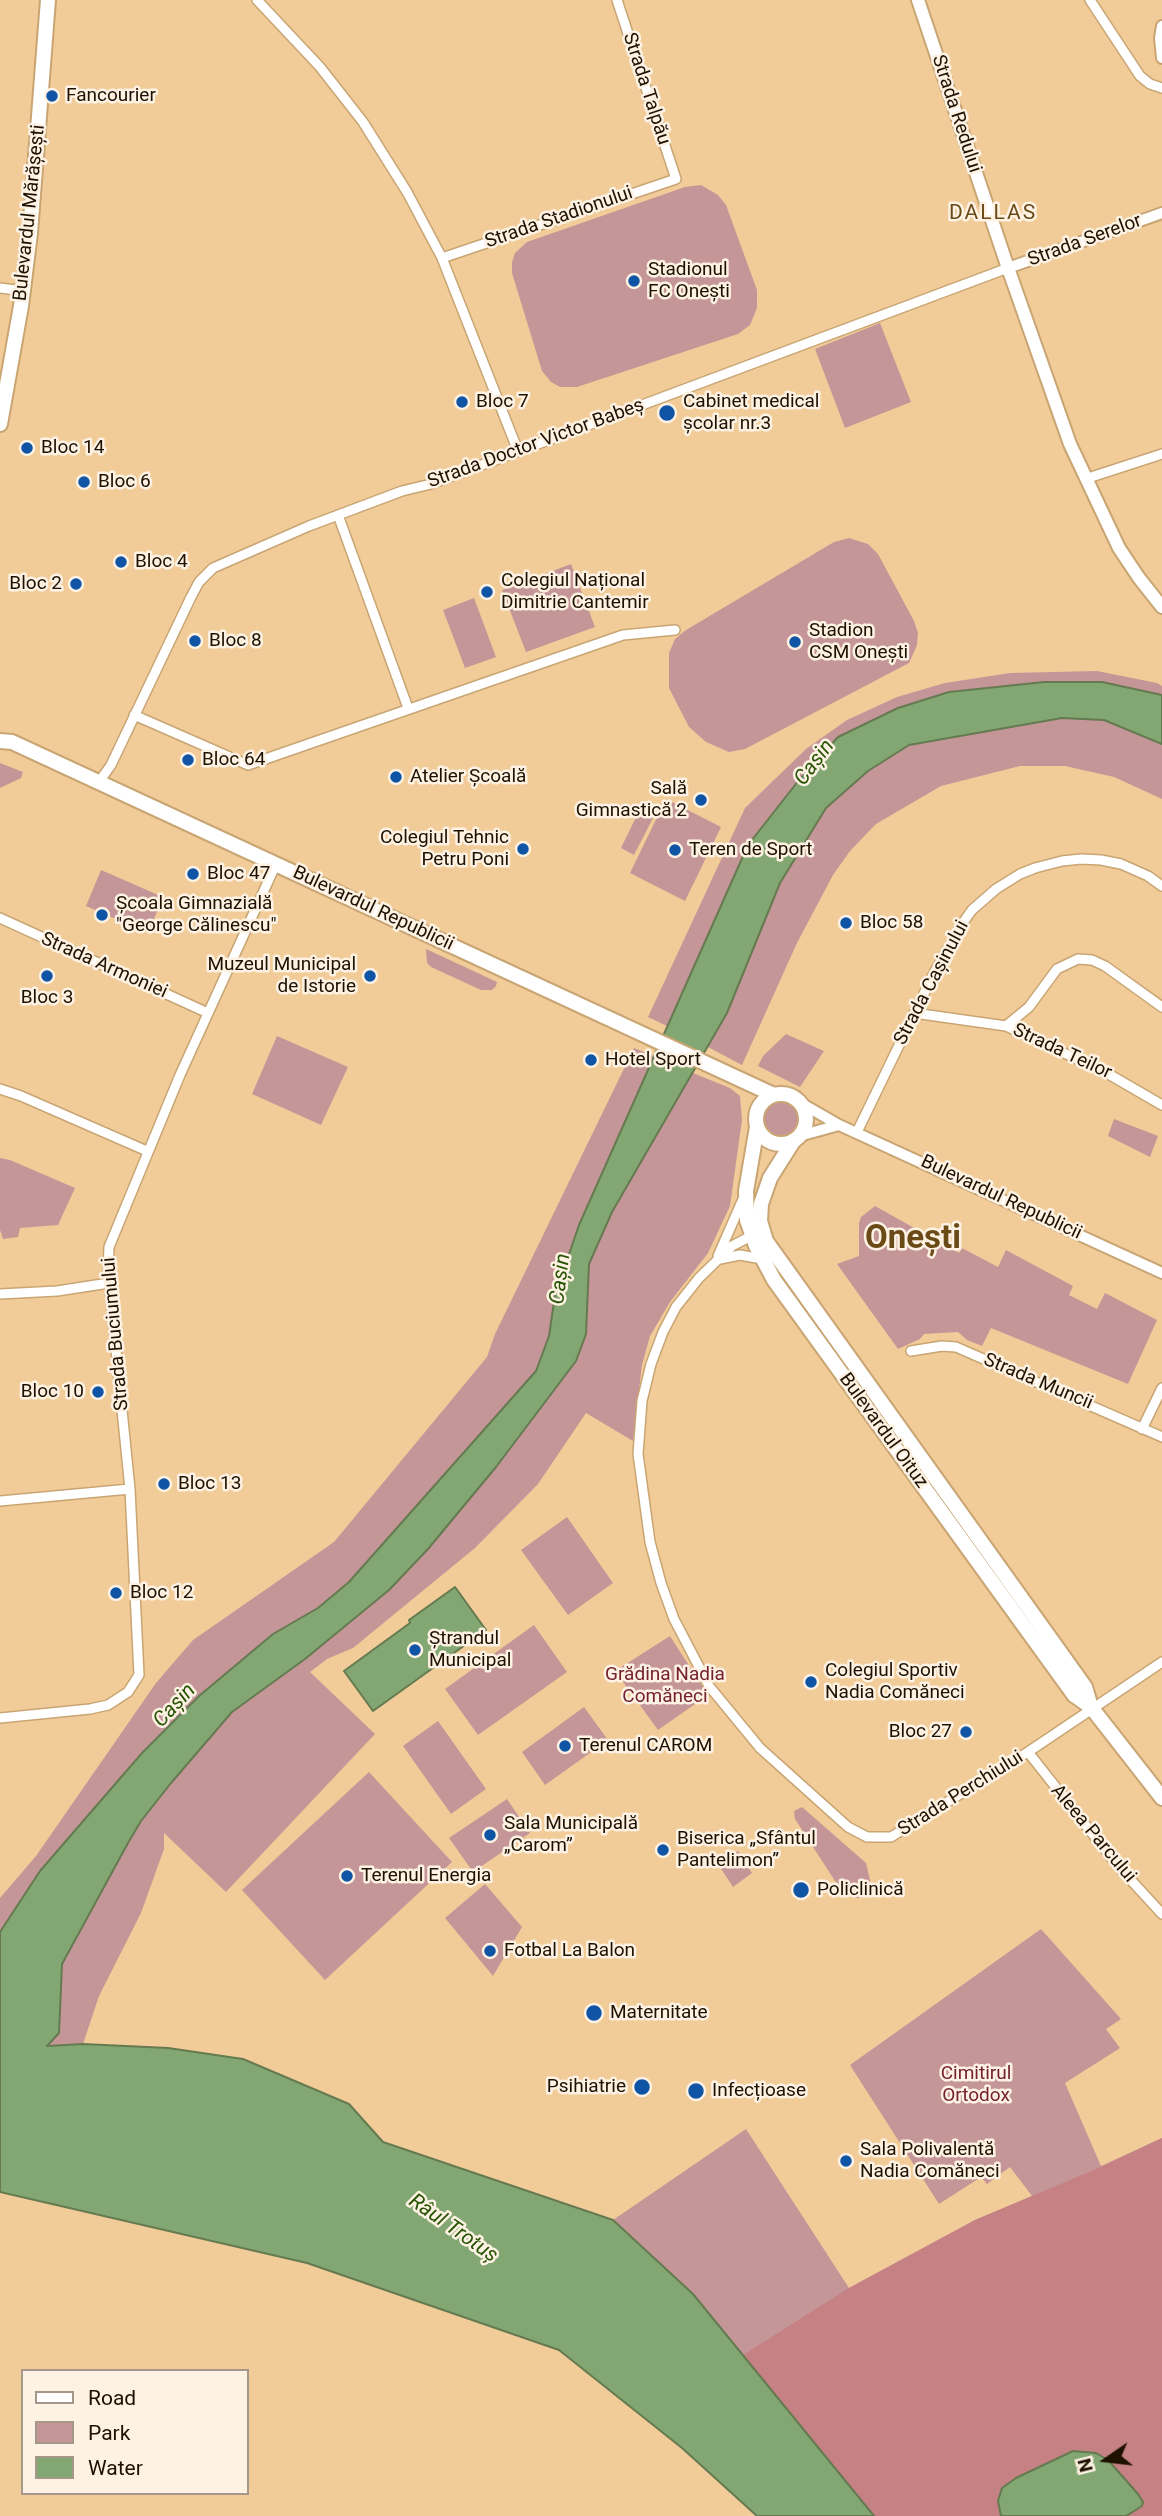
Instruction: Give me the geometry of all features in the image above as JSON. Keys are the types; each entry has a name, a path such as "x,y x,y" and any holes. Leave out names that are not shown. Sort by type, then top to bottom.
{"main road":[{"name":"Bulevardul Mărășești","path":"0,424 23,291 37,169 48,0"},
{"name":"Strada Redului","path":"918,0 1064,427 1085,479 1125,558 1162,607"},
{"path":"0,730 6,741"},
{"name":"Bulevardul Republicii","path":"6,741 774,1095"},
{"path":"733,1076 749,1097 757,1121 770,1141 782,1144 796,1138 806,1119 799,1102 788,1095 774,1095 764,1100 757,1121"},
{"name":"Bulevardul Oituz","path":"757,1121 746,1191 747,1220 773,1251 1085,1687 1091,1707"},
{"name":"Bulevardul Oituz","path":"796,1138 765,1192 757,1233 762,1259 890,1442 1074,1695 1091,1707 1162,1798"},
{"path":"775,1280 779,1272 788,1272"}],"street":[{"path":"257,0 320,67 363,121 407,192 442,258 518,451"},
{"name":"Strada Talpău","path":"617,0 676,178"},
{"path":"1090,0 1140,76 1150,84 1162,88"},
{"path":"1162,26 1162,58"},
{"name":"Strada Stadionului","path":"442,258 676,178"},
{"name":"Strada Serelor","path":"1008,268 1162,214"},
{"name":"Strada Doctor Victor Babeș","path":"99,782 111,765 191,597 207,573 235,557 402,491 431,484 1008,268"},
{"path":"0,288 23,291"},
{"path":"1085,479 1162,454"},
{"path":"338,515 408,708"},
{"path":"134,715 246,765 623,635 675,630"},
{"name":"Strada Cașinului","path":"856,1132 934,973 966,917 996,889 1020,874 1062,861 1101,860 1130,867 1162,886"},
{"name":"Strada Buciumului","path":"0,1718 108,1705 131,1689 140,1670 130,1489 109,1283 110,1241 147,1151 276,864"},
{"name":"Strada Armoniei","path":"0,918 208,1013"},
{"path":"1006,1026 1030,1007 1057,969 1078,959 1092,960 1105,966 1162,1007"},
{"name":"Strada Teilor","path":"914,1013 1006,1026 1105,1072 1162,1105"},
{"path":"0,1089 147,1151"},
{"name":"Bulevardul Republicii","path":"799,1102 839,1125 1162,1273"},
{"path":"796,1138 839,1125"},
{"name":"Strada Perchiului","path":"715,1261 736,1219 746,1191"},
{"name":"Strada Perchiului","path":"757,1233 732,1246 715,1261 684,1296 663,1332 646,1382 638,1438 641,1485 650,1542 660,1583 680,1634 709,1686 760,1748 848,1827 867,1838 882,1839 901,1833 1162,1662"},
{"path":"715,1261 733,1255 762,1259"},
{"path":"0,1294 57,1291 109,1283"},
{"name":"Strada Muncii","path":"911,1351 938,1346 956,1347 1162,1437"},
{"path":"1142,1429 1162,1388"},
{"name":"Bulevardul Oituz","path":"890,1442 903,1432"},
{"path":"0,1501 130,1489"},
{"name":"Aleea Parcului","path":"1028,1752 1118,1866 1162,1914"}],"green space":[{"name":"Stadionul FC Onești","path":"701,185 718,195 726,205 757,290 757,308 750,325 738,334 577,387 560,387 551,382 542,371 512,273 515,253 527,242 685,187"},
{"path":"880,323 911,402 845,428 815,349"},
{"name":"Stadion CSM Onești","path":"849,538 868,544 878,554 914,621 918,633 917,645 909,663 745,749 729,752 706,742 689,727 669,688 669,653 675,639 834,542"},
{"path":"571,564 595,627 526,652 502,590"},
{"path":"474,598 496,657 465,668 443,610"},
{"path":"1097,671 1157,683 1162,686 1162,695 1102,682 1044,682 949,692 898,708 838,737 799,780 748,845 667,1026 648,1017 745,808 806,749 847,720 897,697 945,683 1010,673"},
{"path":"1062,718 1104,720 1162,744 1162,799 1114,777 1065,766 1020,766 941,786 876,824 850,851 833,875 797,943 742,1065 708,1047 727,1013 780,883 826,808 868,771 909,745"},
{"path":"0,763 23,772 21,778 0,788"},
{"name":"Teren de Sport","path":"666,799 721,827 685,901 630,873"},
{"path":"639,811 653,818 634,855 621,848"},
{"path":"101,870 163,897 148,933 86,906"},
{"path":"426,949 497,982 496,986 492,990 481,990 431,967 427,963"},
{"path":"786,1034 824,1051 800,1087 758,1066 763,1056"},
{"path":"277,1036 348,1067 321,1125 252,1094"},
{"path":"634,1048 654,1056 579,1225 555,1295 549,1336 536,1371 349,1582 318,1608 273,1634 199,1696 142,1753 40,1871 0,1932 0,1898 36,1856 156,1683 193,1640 334,1542 487,1357 495,1334"},
{"path":"693,1073 730,1088 740,1096 742,1120 730,1206 708,1253 670,1302 650,1336 642,1365 633,1441 586,1413 538,1484 475,1548 353,1648 327,1659 310,1672 375,1734 226,1892 164,1833 164,1849 141,1913 99,1996 83,2044 46,2046 58,2033 62,1964 141,1821 232,1712 305,1659 389,1590 496,1467 576,1361 588,1264 612,1212"},
{"path":"781,1093 798,1101 806,1118 798,1135 781,1143 764,1135 756,1118 764,1101"},
{"path":"1114,1119 1158,1136 1150,1157 1108,1136"},
{"path":"0,1158 75,1188 58,1225 20,1228 18,1237 3,1239 0,1230"},
{"path":"875,1206 959,1253 962,1248 998,1267 1006,1250 1073,1286 1069,1295 1097,1309 1105,1293 1157,1320 1128,1384 991,1328 982,1346 967,1340 958,1332 924,1334 920,1339 898,1349 837,1264 859,1256 859,1223 861,1217"},
{"path":"567,1517 613,1583 568,1615 521,1550"},
{"path":"534,1625 567,1672 478,1735 445,1689"},
{"name":"Grădina Nadia Comăneci","path":"670,1636 708,1695 658,1730 615,1671"},
{"name":"Terenul CAROM","path":"584,1707 608,1740 545,1785 522,1752"},
{"path":"438,1721 486,1789 451,1814 403,1746"},
{"name":"Terenul Energia","path":"369,1772 452,1862 325,1980 242,1890"},
{"name":"Sala Municipală „Carom”","path":"507,1799 530,1833 473,1872 449,1838"},
{"path":"802,1807 866,1863 870,1880 869,1890 863,1897 851,1896 835,1881 795,1819 794,1811"},
{"path":"738,1851 752,1873 733,1887 718,1864"},
{"name":"Fotbal La Balon","path":"485,1884 522,1927 493,1976 445,1918"},
{"name":"Cimitirul Ortodox","path":"1041,1929 1121,2019 1106,2029 1120,2048 1065,2083 1101,2166 1162,2138 1162,2516 874,2516 693,2294 613,2220 746,2129 849,2288 975,2220 1032,2196 1010,2167 987,2184 981,2177 939,2204 850,2065"}],"shaded area":[{"path":"1162,2138 1162,2516 874,2516 743,2355 849,2288 975,2220"}],"water":[{"path":"1044,682 1102,682 1162,695 1162,744 1104,720 1062,718 909,745 868,771 826,808 780,883 727,1013 612,1212 589,1264 586,1334 576,1361 496,1467 428,1549 389,1590 305,1659 232,1712 141,1821 62,1964 59,2033 47,2046 83,2044 168,2048 243,2059 349,2104 383,2142 613,2220 693,2294 874,2516 757,2516 682,2448 559,2350 307,2263 0,2192 0,1932 40,1871 142,1753 199,1696 273,1634 318,1608 349,1582 536,1371 549,1336 555,1295 579,1225 748,845 799,780 838,737 898,708 949,692"},
{"name":"Ștrandul Municipal","path":"455,1587 486,1630 373,1711 344,1671"},
{"path":"1073,2451 1096,2453 1108,2460 1138,2494 1143,2502 1142,2506 1126,2516 1001,2516 998,2501 1002,2488 1016,2478"}],"place":[{"name":"Fancourier","path":"52,96"},
{"name":"Stadionul FC Onești","path":"634,281"},
{"name":"Bloc 7","path":"462,402"},
{"name":"Cabinet medical școlar nr.3","path":"667,413"},
{"name":"Bloc 14","path":"27,448"},
{"name":"Bloc 6","path":"84,482"},
{"name":"Bloc 4","path":"121,562"},
{"name":"Bloc 2","path":"76,584"},
{"name":"Colegiul Național Dimitrie Cantemir","path":"487,592"},
{"name":"Bloc 8","path":"195,641"},
{"name":"Stadion CSM Onești","path":"795,642"},
{"name":"Bloc 64","path":"188,760"},
{"name":"Atelier Școală","path":"396,777"},
{"name":"Sală Gimnastică 2","path":"701,800"},
{"name":"Colegiul Tehnic Petru Poni","path":"523,849"},
{"name":"Teren de Sport","path":"675,850"},
{"name":"Bloc 47","path":"193,874"},
{"name":"Școala Gimnazială \"George Călinescu\"","path":"102,915"},
{"name":"Bloc 58","path":"846,923"},
{"name":"Bloc 3","path":"47,976"},
{"name":"Muzeul Municipal de Istorie","path":"370,976"},
{"name":"Hotel Sport","path":"591,1060"},
{"name":"Bloc 10","path":"98,1392"},
{"name":"Bloc 13","path":"164,1484"},
{"name":"Bloc 12","path":"116,1593"},
{"name":"Ștrandul Municipal","path":"415,1650"},
{"name":"Colegiul Sportiv Nadia Comăneci","path":"811,1682"},
{"name":"Bloc 27","path":"966,1732"},
{"name":"Terenul CAROM","path":"565,1746"},
{"name":"Sala Municipală „Carom”","path":"490,1835"},
{"name":"Biserica „Sfântul Pantelimon”","path":"663,1850"},
{"name":"Terenul Energia","path":"347,1876"},
{"name":"Policlinică","path":"801,1890"},
{"name":"Fotbal La Balon","path":"490,1951"},
{"name":"Maternitate","path":"594,2013"},
{"name":"Psihiatrie","path":"642,2087"},
{"name":"Infecțioase","path":"696,2091"},
{"name":"Sala Polivalentă Nadia Comăneci","path":"846,2161"}],"district":[{"name":"DALLAS","path":"993,214"},
{"name":"Onești","path":"913,1240"}],"water label":[{"name":"Cașin","path":"815,763"},
{"name":"Cașin","path":"561,1279"},
{"name":"Cașin","path":"175,1706"},
{"name":"Râul Trotuș","path":"453,2229"}]}
